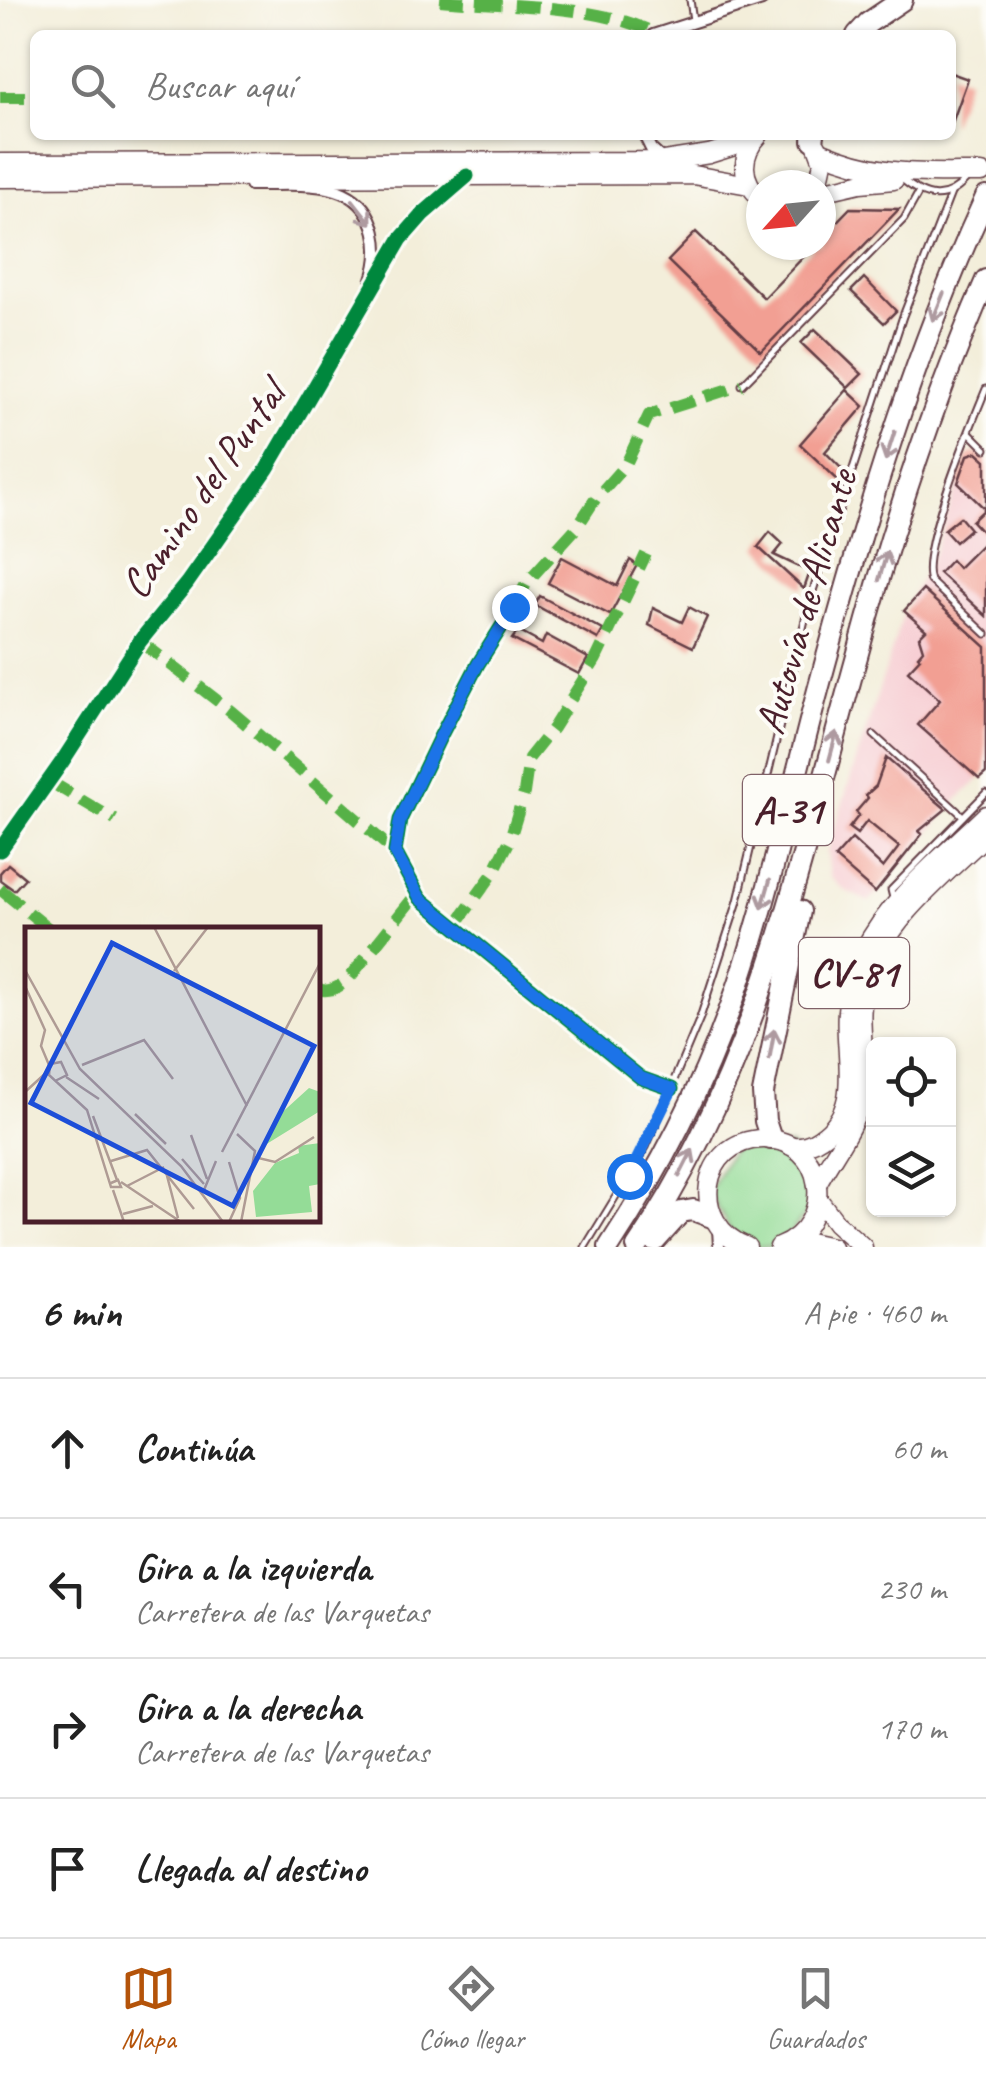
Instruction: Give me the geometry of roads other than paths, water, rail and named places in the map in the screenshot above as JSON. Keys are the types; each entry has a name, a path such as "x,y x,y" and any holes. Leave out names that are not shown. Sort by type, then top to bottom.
{"highway":[{"path":"862,30 902,0"},
{"name":"Autovía de Alicante","path":"609,1247 676,1132 739,984 866,521 978,182"},
{"name":"Autovía de Alicante","path":"637,1247 672,1189 740,1050 766,981 914,466 940,389 986,280"},
{"path":"781,1143 765,1122 763,1094 811,863 810,832"},
{"path":"651,1247 674,1216 682,1212 692,1210 714,1220"}],"main road":[{"path":"0,163 664,160 709,154 750,140"},
{"path":"747,170 744,162 755,140"},
{"path":"813,140 863,168 978,182"},
{"path":"813,140 821,170"},
{"path":"0,178 694,176 746,189"},
{"path":"836,188 860,182 903,180 978,182"},
{"name":"CV-81","path":"714,1220 708,1191 715,1166 734,1147 758,1139 804,1146 826,1134 843,1111 850,1088 846,1015 852,976 872,936 896,906 986,815"},
{"name":"CV-81","path":"818,1191 862,1098 861,1007 878,953 926,893 986,835"},
{"path":"781,1143 808,1162 831,1218 863,1247"},
{"path":"784,1245 806,1229 818,1191"},
{"path":"714,1220 730,1238 747,1247"},
{"path":"784,1245 804,1241 832,1247"}],"street":[{"path":"666,30 762,0"},
{"path":"625,161 636,151 640,140"},
{"path":"645,140 664,160"},
{"name":"Camino del Puntal","path":"0,850 140,641 187,583 267,469 408,229 467,176"},
{"name":"Camino del Puntal","path":"205,178 236,185 309,186 343,192 370,218 378,244 378,260 365,299"},
{"path":"514,607 478,664 440,737 400,820 395,852 420,898 641,1078 672,1089"},
{"path":"714,1220 719,1247"}],"lane":[{"path":"690,0 693,20"},
{"path":"903,180 934,198 978,182"},
{"path":"742,385 904,219 919,192"},
{"path":"585,1247 646,1147 672,1089 730,932 809,603 903,316 951,193"},
{"path":"934,198 942,214"},
{"path":"986,388 936,525 926,568 930,580 986,634"},
{"path":"975,415 986,411"},
{"path":"969,432 986,449"},
{"path":"874,735 963,816"},
{"path":"896,906 891,890 986,793"}]}
